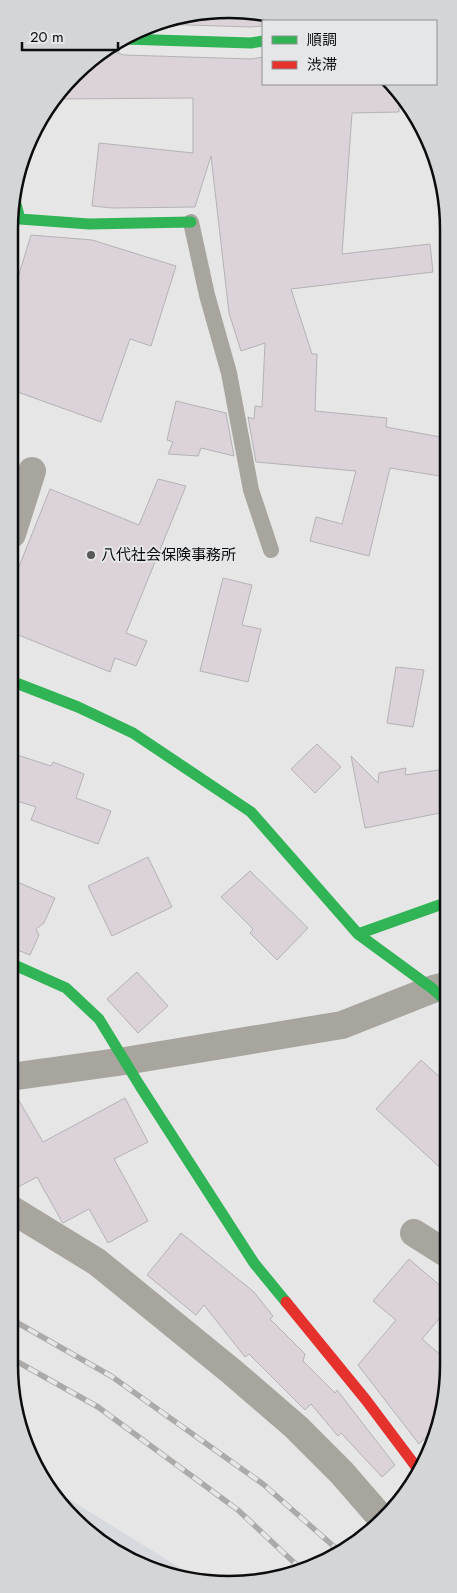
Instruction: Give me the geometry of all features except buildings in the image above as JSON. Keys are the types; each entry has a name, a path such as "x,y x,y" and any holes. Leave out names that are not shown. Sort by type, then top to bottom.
{"street":[{"path":"134,39 262,42"},
{"path":"18,212 20,219 89,224 191,222"},
{"path":"18,515 32,472"},
{"path":"18,685 78,708 133,733 251,812 358,934 440,990"},
{"path":"358,934 440,905"},
{"path":"18,967 66,988 99,1019 254,1264 366,1400 414,1464"},
{"path":"18,1076 125,1061 342,1026 440,991"},
{"path":"18,1214 97,1262 232,1370 296,1427 342,1473 378,1514"},
{"path":"414,1233 440,1249"}],"lane":[{"path":"191,222 207,294 229,373 250,490 271,550"}],"shaded area":[{"path":"63,1496 184,1570 135,1554 111,1540 79,1514"}],"railway":[{"path":"18,1323 111,1376 263,1484 334,1547"},
{"path":"18,1362 98,1407 238,1510 296,1564"}],"traffic: fast":[{"path":"134,39 251,43 262,41"},
{"path":"18,212 20,219 89,224 191,222"},
{"path":"18,684 78,707 133,733 251,812 358,934 440,995"},
{"path":"358,934 440,905"},
{"path":"18,967 66,988 99,1019 254,1263 286,1302"}],"traffic: jam":[{"path":"286,1302 366,1400 414,1464"}],"place":[{"name":"八代社会保険事務所","path":"91,555"}]}
